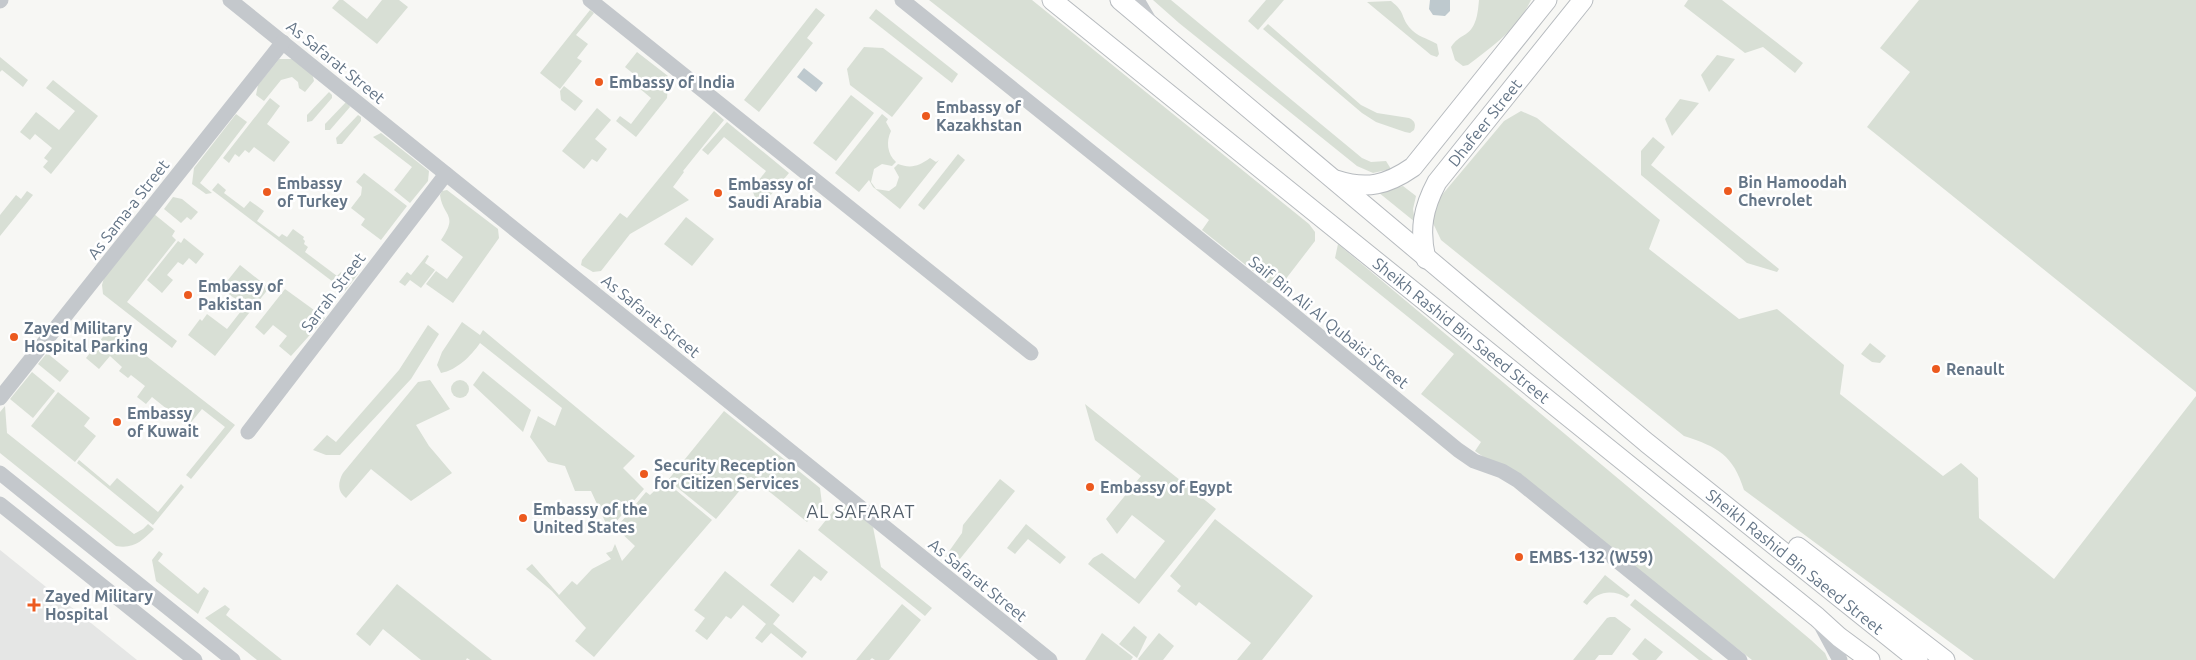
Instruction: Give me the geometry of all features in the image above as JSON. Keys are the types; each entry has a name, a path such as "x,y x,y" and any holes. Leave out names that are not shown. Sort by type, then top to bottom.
{"main road":[{"name":"Sheikh Rashid Bin Saeed Street","path":"1052,0 1817,617 1839,637 1870,660"},
{"name":"Sheikh Rashid Bin Saeed Street","path":"1120,0 1647,443 1918,660"},
{"name":"Dhafeer Street","path":"1333,179 1359,186 1374,185 1388,182 1414,167 1547,0"},
{"name":"Dhafeer Street","path":"1426,259 1423,246 1423,219 1428,198 1437,182 1583,0"},
{"path":"1647,443 1738,500 1906,632 1946,660"},
{"path":"1839,637 1863,660"}],"street":[{"name":"As Safarat Street","path":"230,0 1050,660"},
{"path":"590,0 1031,353"},
{"name":"Saif Bin Ali Al Qubaisi Street","path":"902,0 1458,450 1474,462 1502,471 1517,480 1740,660"},
{"path":"1137,0 1150,24"},
{"name":"As Sama-a Street","path":"0,398 283,42"},
{"name":"Sarrah Street","path":"248,432 446,174"},
{"path":"0,473 232,660"},
{"path":"0,504 195,660"},
{"path":"1817,617 1840,660"}],"shaded area":[{"path":"339,0 343,0 367,19 382,0 399,0 408,7 377,44 332,8"},
{"path":"929,0 1032,0 1309,224 1315,232 1315,241 1285,280 1277,283 1268,283 1202,230 1209,220"},
{"path":"1153,0 1171,0 1362,158 1371,162 1386,161 1391,169 1373,173 1357,166"},
{"path":"1266,0 1284,0 1258,30 1248,21"},
{"path":"1430,0 1450,0 1450,11 1445,16 1433,15 1429,9"},
{"path":"1479,0 1531,0 1519,20 1504,37 1468,65 1463,66 1455,60 1451,47 1473,27"},
{"path":"1688,0 1722,0 1803,63 1795,73 1763,47 1745,53 1684,6"},
{"path":"1919,0 2196,0 2196,392 1867,127 1910,72 1880,48"},
{"path":"1391,1 1399,8 1406,23 1412,30 1437,44 1439,54 1437,57 1431,55 1367,2"},
{"path":"816,8 825,15 807,38 813,43 759,112 744,100"},
{"path":"876,9 958,74 952,83 869,18"},
{"path":"590,10 594,13 576,35 588,44 577,58 582,61 560,89 540,73"},
{"path":"1268,24 1361,105 1377,113 1409,118 1413,120 1414,130 1410,133 1405,132 1376,122 1362,113 1263,29"},
{"path":"864,47 883,48 923,78 892,117 850,85 847,69"},
{"path":"637,52 668,76 663,82 668,85 667,98 636,137 616,121 620,116 631,124 651,98 632,82 636,76 625,67"},
{"path":"1717,55 1735,59 1709,92 1701,75"},
{"path":"0,57 28,80 23,87 2,70 0,72"},
{"path":"279,59 296,59 312,73 314,81 305,92 299,88 298,82 292,77 281,80 264,101 256,95 258,85"},
{"path":"804,68 823,83 816,92 797,77"},
{"path":"53,80 98,116 51,174 43,167 48,161 44,158 52,148 35,134 30,140 20,132 36,112 59,130 75,111 46,88"},
{"path":"564,86 583,101 575,111 561,100 560,91"},
{"path":"329,92 332,98 312,121 307,122 307,115"},
{"path":"851,95 874,113 836,161 813,143"},
{"path":"270,98 280,106 267,124 290,142 274,162 254,147 249,153 245,150 239,157 235,154 229,163 223,158"},
{"path":"1680,99 1699,103 1672,136 1665,119"},
{"path":"347,101 350,107 330,130 325,130 325,124"},
{"path":"597,108 611,120 595,139 607,149 597,162 592,159 584,169 562,151"},
{"path":"714,111 724,120 683,171 673,187 689,200 630,234 601,271 593,272 581,265 582,260 620,213 627,218"},
{"path":"1521,111 1537,118 1660,220 1649,249 1739,319 1777,309 1844,365 1840,394 1943,476 1961,463 1978,478 1979,518 2054,579 2196,396 2196,660 1974,660 1744,490 1735,468 1723,454 1706,444 1684,436 1441,240 1432,221 1436,202 1504,121"},
{"path":"236,114 247,122 200,183 212,193 206,194 192,184 194,168"},
{"path":"882,114 888,119 886,122 891,131 888,147 896,162 892,166 882,164 874,169 871,182 876,189 889,191 896,186 899,177 894,168 898,164 911,166 918,165 930,158 936,162 939,160 900,209 873,187 869,180 859,192 835,173"},
{"path":"358,115 361,117 361,121 342,144 337,144 336,138"},
{"path":"727,122 789,173 759,209 752,189 766,171 724,137 708,155 702,150"},
{"path":"381,133 429,171 428,181 410,203 394,190 412,167 373,137"},
{"path":"1653,137 1665,147 1651,165 1779,269 1777,272 1747,263 1641,175 1641,151"},
{"path":"958,154 965,160 924,210 918,205"},
{"path":"364,173 407,206 381,240 361,225 365,219 351,208 361,195 362,187 356,182"},
{"path":"218,183 226,190 224,193 244,208 250,201 264,211 257,221 279,237 282,234 287,237 293,229 304,237 304,244 308,247 305,252 337,276 341,272 349,274 352,270 358,274 345,291 212,190"},
{"path":"1403,186 1416,196 1413,209 1415,222 1378,192"},
{"path":"447,190 498,229 499,238 453,303 426,284 436,271 447,279 463,257 441,240 449,225 449,220 440,195 442,191"},
{"path":"27,191 33,195 0,236 0,215 16,195 21,199"},
{"path":"173,197 182,199 198,212 191,220 187,217 181,223 164,209"},
{"path":"154,214 175,231 172,236 176,240 127,302 177,341 172,348 103,294 102,285 105,274"},
{"path":"686,217 714,239 692,266 664,244"},
{"path":"184,238 204,254 196,264 189,258 183,265 178,262 167,275 173,280 162,293 147,280 178,241 181,243"},
{"path":"1338,244 1811,640 1825,653 1828,660 1752,660 1592,534 1475,451 1481,442 1421,394 1454,354 1335,258"},
{"path":"427,255 429,256 425,263 435,270 421,288 410,280 405,286 399,282 407,272 411,275"},
{"path":"240,265 269,288 215,356 188,335 200,319 202,321 207,314 227,329 245,306 226,292 229,288 224,285"},
{"path":"285,289 325,318 291,356 279,346 287,336 273,325 264,335 255,327"},
{"path":"462,322 480,335 483,330 635,456 623,468 644,489 609,530 591,491 575,491 565,466 548,462 530,437 538,416 555,426 562,408 480,343 463,362 453,369 441,373 437,365 442,352"},
{"path":"428,325 439,334 411,379 340,455 326,455 313,450 327,435 336,442 399,370"},
{"path":"110,328 235,425 191,479 186,475 225,427 202,409 188,426 152,397 146,404 137,397 145,386 131,375 128,378 119,371 122,367 110,356 99,369 86,358"},
{"path":"1870,343 1886,356 1880,363 1872,362 1861,354"},
{"path":"47,353 69,371 60,382 38,364"},
{"path":"483,371 531,410 523,432 473,385"},
{"path":"32,372 55,391 33,418 10,399"},
{"path":"430,380 450,409 416,425 429,446 452,473 411,501 371,469 346,498 339,486 343,473 418,382"},
{"path":"460,380 468,385 469,389 464,397 460,398 452,393 451,389 456,381"},
{"path":"58,392 90,418 84,426 96,436 75,462 31,426"},
{"path":"1085,404 1216,509 1139,604 1088,564 1093,558 1102,553 1135,579 1165,541 1132,515 1117,534 1106,519 1141,476 1095,440"},
{"path":"5,406 7,433 134,534 148,524 154,529 146,537 133,545 116,546 0,453 0,412"},
{"path":"724,411 820,488 822,504 807,522 751,477 716,519 668,480"},
{"path":"79,460 110,486 117,478 158,512 181,484 184,487 153,525 77,463"},
{"path":"1000,479 1015,491 955,565 949,565 945,557 962,533 963,525"},
{"path":"665,481 712,520 594,657 575,641 586,628 552,591 526,569 532,564 559,595 572,581 577,585 592,569 611,559 606,553 612,551 615,544 622,561 635,546 616,528 646,492 650,495"},
{"path":"846,504 873,527 881,567 932,608 925,616 818,530 838,505"},
{"path":"1215,519 1313,596 1262,660 1237,660 1251,643 1199,602 1196,606 1177,591 1181,586 1170,576"},
{"path":"1026,524 1066,557 1060,564 1028,539 1015,554 1007,548"},
{"path":"799,549 828,572 821,581 814,576 793,603 770,585"},
{"name":"Zayed Military Hospital","path":"0,550 137,660 0,660"},
{"path":"159,551 163,554 158,561 198,594 204,587 209,591 198,614 156,581 152,560"},
{"path":"725,571 780,615 773,624 807,652 802,658 771,633 762,643 755,638 766,624 743,605 731,619 726,616 707,640 695,631 705,618 694,610"},
{"path":"1605,575 1630,595 1627,598 1616,593 1600,594 1587,605 1583,602"},
{"path":"397,584 492,660 470,660 467,658 466,660 421,660 383,629 370,646 356,634"},
{"path":"1635,599 1713,660 1699,660 1630,605"},
{"path":"902,604 921,620 889,660 875,660 872,658 870,660 856,660"},
{"path":"225,605 230,609 226,615 282,660 257,660 205,618"},
{"path":"1615,617 1631,629 1612,655 1599,655 1595,660 1573,660 1607,618"},
{"path":"1134,626 1147,637 1137,658 1119,644"},
{"path":"1102,633 1133,657 1131,660 1085,660"},
{"path":"1159,633 1174,646 1163,660 1139,660 1138,659"},
{"path":"1645,638 1663,652 1656,660 1639,660 1632,654"}],"place":[{"name":"Embassy of India","path":"599,82"},
{"name":"Embassy of Kazakhstan","path":"926,116"},
{"name":"Bin Hamoodah Chevrolet","path":"1728,191"},
{"name":"Embassy of Turkey","path":"267,192"},
{"name":"Embassy of Saudi Arabia","path":"718,193"},
{"name":"Embassy of Pakistan","path":"188,295"},
{"name":"Zayed Military Hospital Parking","path":"14,337"},
{"name":"Renault","path":"1936,369"},
{"name":"Embassy of Kuwait","path":"117,422"},
{"name":"Security Reception for Citizen Services","path":"644,474"},
{"name":"Embassy of Egypt","path":"1090,487"},
{"name":"Embassy of the United States","path":"523,518"},
{"name":"EMBS-132 (W59)","path":"1519,557"},
{"name":"Zayed Military Hospital","path":"34,605"}],"district":[{"name":"AL SAFARAT","path":"861,511"}]}
